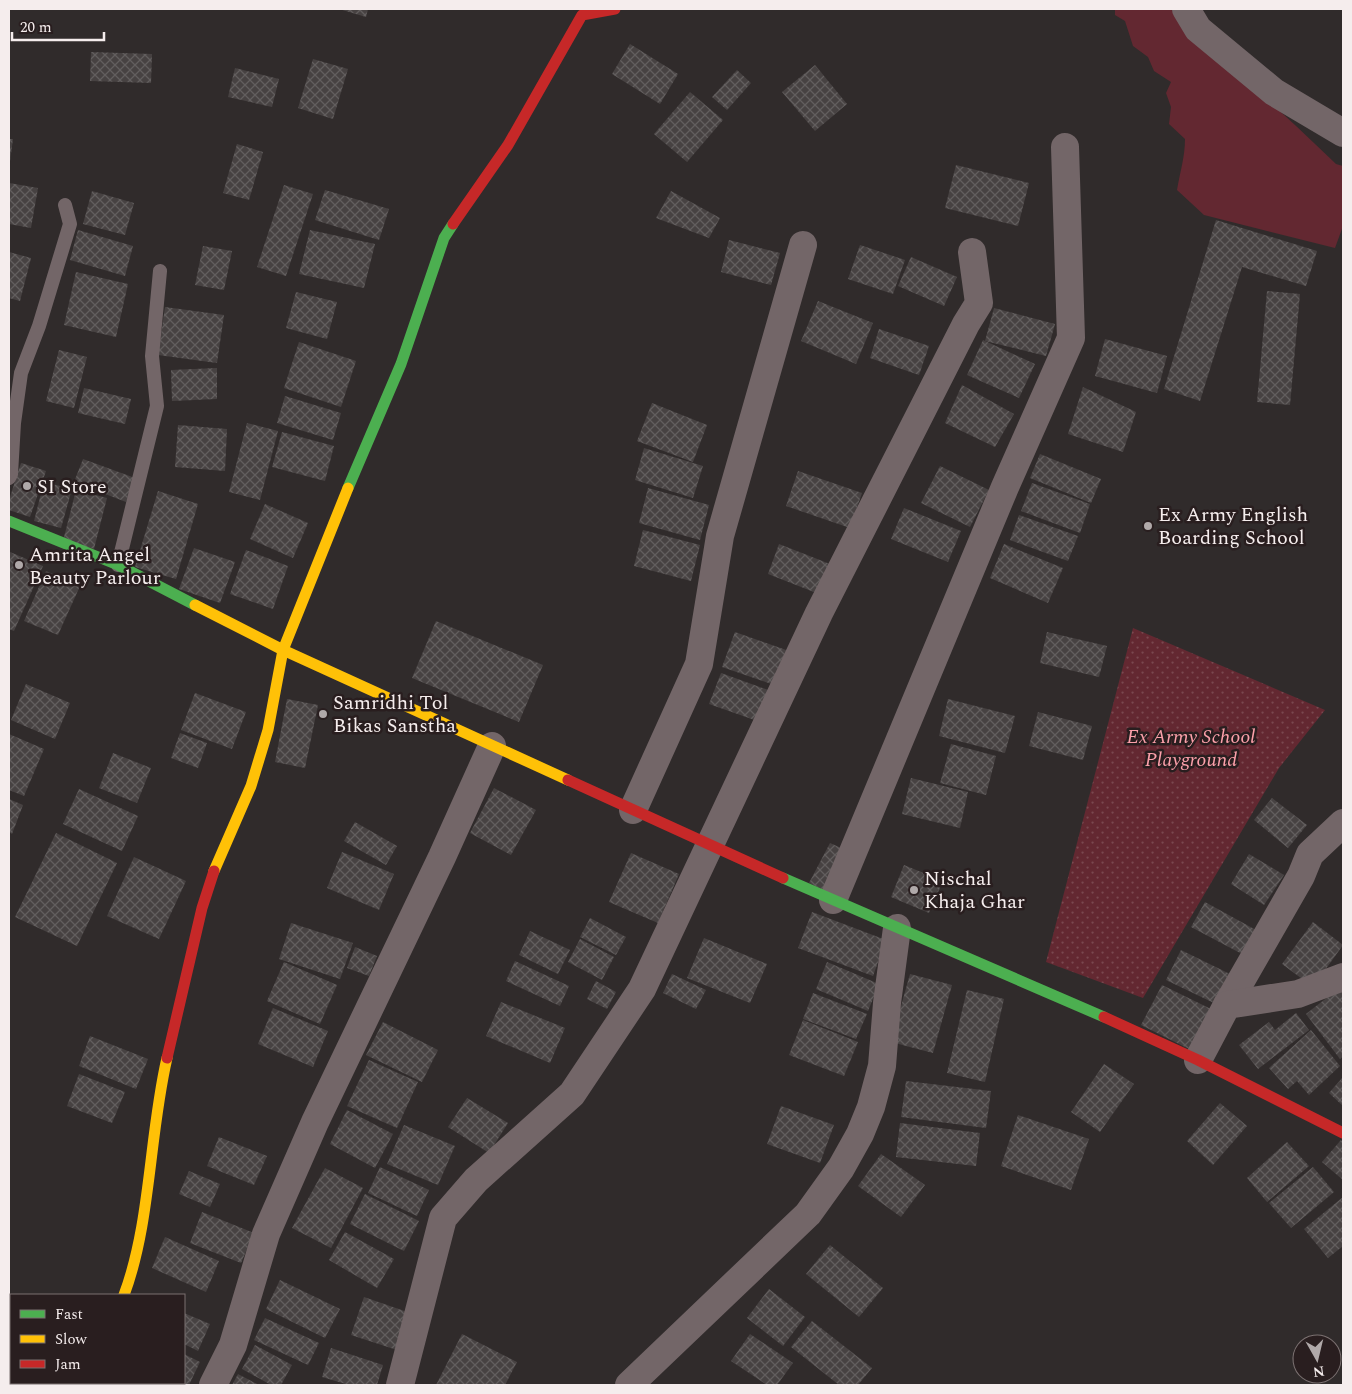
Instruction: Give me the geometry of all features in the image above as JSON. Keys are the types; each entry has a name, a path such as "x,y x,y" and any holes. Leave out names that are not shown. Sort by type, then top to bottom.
{"street":[{"path":"124,1294 135,1265 159,1090 202,908 218,859 251,786 268,730 282,650 400,364 444,238 508,145 579,12 615,9"},
{"path":"1186,9 1198,29 1274,92 1343,133"},
{"path":"833,900 1005,487 1071,338 1065,147"},
{"path":"633,810 699,664 720,536 803,246"},
{"path":"400,1385 443,1218 476,1180 572,1094 642,989 819,614 966,324 979,303 972,252"},
{"path":"9,521 118,565 282,650 633,810 833,900 1060,997 1198,1060 1343,1133"},
{"path":"213,1385 233,1345 266,1234 315,1122 442,856 492,746"},
{"path":"1198,1060 1227,1005 1301,876 1310,854 1343,823"},
{"path":"629,1385 808,1214 841,1168 860,1134 871,1107 882,1066 887,1003 897,928"},
{"path":"1227,1005 1298,994 1343,977"}],"lane":[{"path":"9,478 12,474 14,423 21,374 40,326 70,224 65,205"},
{"path":"118,565 157,406 152,356 160,271"}],"green space":[{"path":"1115,9 1171,9 1225,63 1290,120 1336,164 1343,166 1343,226 1335,248 1204,215 1177,190 1185,139 1169,124 1171,107 1166,93 1171,82 1154,71 1148,57 1133,46 1125,21 1115,15"},
{"name":"Ex Army School Playground","path":"1133,628 1325,710 1279,768 1143,998 1046,962"}],"building":[{"path":"339,9 368,9 366,17"},
{"path":"630,44 678,74 660,104 612,74"},
{"path":"91,52 152,54 151,83 90,81"},
{"path":"313,59 348,69 333,119 298,108"},
{"path":"815,65 847,104 815,131 782,92"},
{"path":"235,68 279,79 272,107 228,97"},
{"path":"737,70 751,83 727,110 712,97"},
{"path":"690,92 723,120 687,162 654,134"},
{"path":"9,139 13,139 10,161 9,161"},
{"path":"237,144 263,152 249,200 223,193"},
{"path":"956,165 1029,183 1018,226 945,208"},
{"path":"9,183 38,188 31,228 9,224"},
{"path":"284,185 313,194 286,276 257,267"},
{"path":"325,190 389,209 379,240 315,220"},
{"path":"92,191 134,203 125,235 83,224"},
{"path":"671,191 720,218 709,238 656,218"},
{"path":"1216,220 1317,251 1306,286 1242,267 1200,401 1164,389"},
{"path":"78,230 133,246 125,276 70,260"},
{"path":"310,230 375,244 364,288 299,274"},
{"path":"729,240 780,253 771,285 721,272"},
{"path":"860,245 905,260 893,294 848,279"},
{"path":"203,246 232,251 224,290 195,285"},
{"path":"9,252 31,258 20,301 9,298"},
{"path":"911,257 957,277 944,306 898,286"},
{"path":"76,272 128,284 116,337 64,325"},
{"path":"1267,291 1300,294 1290,405 1257,402"},
{"path":"296,292 337,302 327,339 286,328"},
{"path":"818,301 873,323 856,364 801,341"},
{"path":"165,307 224,315 217,363 158,355"},
{"path":"994,308 1055,324 1046,356 985,341"},
{"path":"879,329 929,346 919,375 870,358"},
{"path":"1105,339 1167,356 1157,393 1095,376"},
{"path":"983,340 1035,364 1019,398 967,375"},
{"path":"299,342 356,361 341,407 284,388"},
{"path":"59,350 87,357 74,408 46,401"},
{"path":"217,368 217,399 172,401 171,370"},
{"path":"962,385 1014,414 995,447 945,423"},
{"path":"1083,387 1136,412 1123,452 1068,434"},
{"path":"84,388 131,399 125,424 78,413"},
{"path":"285,396 341,413 333,440 277,423"},
{"path":"652,403 707,425 693,462 637,441"},
{"path":"247,423 278,431 260,500 229,492"},
{"path":"178,425 227,429 225,471 175,467"},
{"path":"282,432 334,446 325,481 272,467"},
{"path":"644,448 703,466 693,498 635,480"},
{"path":"1040,454 1101,479 1091,503 1030,478"},
{"path":"83,459 135,478 126,502 74,482"},
{"name":"SI Store","path":"21,463 46,471 30,517 9,510 9,500"},
{"path":"940,466 989,490 970,527 921,503"},
{"path":"798,471 862,493 850,528 786,506"},
{"path":"44,482 72,489 61,528 34,521"},
{"path":"1032,483 1090,504 1080,533 1021,511"},
{"path":"648,488 709,505 700,540 639,523"},
{"path":"76,490 107,498 94,549 63,541"},
{"path":"158,491 198,504 176,579 135,567"},
{"path":"265,504 308,523 293,558 250,539"},
{"path":"904,508 961,531 948,562 891,539"},
{"path":"1019,515 1078,536 1068,561 1010,540"},
{"path":"643,530 700,545 691,581 634,566"},
{"path":"779,544 830,564 819,594 768,574"},
{"path":"1004,544 1063,568 1048,603 990,578"},
{"path":"194,548 235,562 220,603 179,589"},
{"path":"246,550 288,566 273,609 230,594"},
{"path":"10,552 43,566 14,631 9,629"},
{"path":"46,571 80,586 58,635 24,621"},
{"path":"436,621 543,665 519,722 412,678"},
{"path":"735,632 789,651 777,686 722,667"},
{"path":"1047,632 1107,646 1099,677 1040,663"},
{"path":"721,673 774,692 763,723 709,704"},
{"path":"26,684 70,703 55,739 11,720"},
{"path":"195,693 246,712 232,749 181,730"},
{"path":"287,699 318,705 305,768 275,762"},
{"path":"948,699 1015,716 1005,753 939,736"},
{"path":"1038,712 1092,726 1083,760 1029,746"},
{"path":"180,733 207,743 198,768 171,758"},
{"path":"9,734 44,749 24,796 9,790"},
{"path":"951,744 996,756 986,795 940,783"},
{"path":"113,753 151,768 137,803 99,788"},
{"path":"911,778 968,792 960,828 902,814"},
{"path":"494,788 536,810 511,855 470,833"},
{"path":"79,789 138,816 122,851 63,824"},
{"path":"1272,798 1307,825 1288,848 1254,820"},
{"path":"9,799 23,805 12,834 9,832"},
{"path":"355,822 397,846 386,865 344,841"},
{"path":"56,833 117,863 77,946 15,917"},
{"path":"830,843 848,851 828,892 809,883"},
{"path":"342,852 394,874 379,910 327,888"},
{"path":"631,853 679,874 658,923 609,902"},
{"path":"1249,854 1284,875 1264,905 1231,884"},
{"path":"134,857 186,881 159,939 107,916"},
{"path":"904,865 943,881 929,913 891,897"},
{"path":"1205,902 1256,930 1242,954 1191,927"},
{"path":"812,912 886,940 873,976 798,948"},
{"path":"590,918 626,937 616,955 580,937"},
{"path":"1313,922 1343,945 1313,987 1282,964"},
{"path":"291,923 353,943 340,979 279,959"},
{"path":"530,931 570,950 558,974 519,955"},
{"path":"704,938 767,964 750,1003 687,978"},
{"path":"580,939 614,957 602,980 568,962"},
{"path":"355,947 377,956 369,976 347,968"},
{"path":"1181,950 1232,975 1218,1005 1166,980"},
{"path":"515,961 569,986 560,1006 506,981"},
{"path":"284,962 337,985 320,1024 267,1001"},
{"path":"827,962 879,984 868,1011 816,989"},
{"path":"672,974 706,990 696,1009 663,993"},
{"path":"910,974 952,985 933,1053 891,1042"},
{"path":"596,981 616,992 607,1009 587,999"},
{"path":"1162,985 1213,1010 1193,1051 1141,1025"},
{"path":"1343,985 1343,1056 1340,1059 1306,1014"},
{"path":"967,990 1004,999 985,1082 947,1073"},
{"path":"813,993 867,1014 856,1039 803,1019"},
{"path":"501,1002 565,1028 550,1063 486,1036"},
{"path":"273,1008 328,1031 313,1067 258,1044"},
{"path":"1296,1013 1309,1030 1258,1069 1239,1045 1269,1022 1275,1030"},
{"path":"803,1020 858,1042 844,1076 789,1055"},
{"path":"383,1022 438,1050 422,1082 366,1055"},
{"path":"1311,1030 1340,1066 1309,1095 1297,1081 1288,1089 1269,1068"},
{"path":"90,1036 148,1059 136,1089 79,1066"},
{"path":"369,1060 418,1082 397,1128 347,1106"},
{"path":"1104,1064 1134,1084 1100,1132 1071,1112"},
{"path":"79,1074 125,1092 112,1123 67,1106"},
{"path":"1343,1077 1343,1106 1329,1093"},
{"path":"906,1081 991,1091 986,1128 901,1117"},
{"path":"467,1098 508,1123 489,1153 448,1127"},
{"path":"1220,1103 1247,1126 1213,1165 1187,1141"},
{"path":"781,1106 834,1125 820,1163 767,1144"},
{"path":"347,1110 393,1134 375,1168 330,1144"},
{"path":"1018,1115 1089,1139 1071,1190 1001,1166"},
{"path":"900,1123 980,1133 976,1166 896,1157"},
{"path":"404,1125 455,1146 438,1185 387,1164"},
{"path":"219,1137 267,1156 254,1185 207,1166"},
{"path":"1341,1140 1343,1142 1343,1180 1322,1162"},
{"path":"1287,1142 1309,1166 1267,1202 1247,1178"},
{"path":"881,1154 925,1185 901,1217 858,1186"},
{"path":"380,1167 429,1190 417,1216 368,1193"},
{"path":"1313,1167 1334,1192 1291,1228 1269,1203"},
{"path":"325,1168 363,1188 331,1248 292,1228"},
{"path":"189,1171 220,1184 210,1207 179,1194"},
{"path":"365,1194 419,1221 404,1251 350,1224"},
{"path":"1343,1197 1343,1246 1328,1258 1304,1229"},
{"path":"202,1212 254,1233 241,1263 190,1243"},
{"path":"345,1232 394,1259 377,1288 329,1260"},
{"path":"165,1237 219,1261 206,1292 152,1268"},
{"path":"830,1245 883,1288 859,1317 806,1274"},
{"path":"280,1280 340,1309 325,1338 266,1309"},
{"path":"769,1289 805,1317 783,1346 747,1318"},
{"path":"364,1297 413,1314 400,1351 351,1335"},
{"path":"185,1313 210,1324 198,1351 185,1344"},
{"path":"265,1318 319,1343 308,1365 254,1340"},
{"path":"812,1321 872,1368 858,1385 839,1385 791,1347"},
{"path":"462,1334 517,1362 505,1385 436,1385"},
{"path":"750,1334 793,1363 777,1385 767,1385 731,1361"},
{"path":"255,1345 292,1365 281,1385 271,1385 242,1369"},
{"path":"331,1348 383,1365 377,1385 349,1385 322,1377"},
{"path":"185,1354 200,1362 189,1385 156,1384 185,1384"},
{"path":"238,1374 259,1385 232,1385"}],"traffic: fast":[{"path":"348,488 401,364 444,238 453,224"},
{"path":"9,521 118,565 195,605"},
{"path":"783,878 1104,1017"}],"traffic: slow":[{"path":"214,871 251,786 268,730 283,650 348,488"},
{"path":"195,605 283,650 568,780"},
{"path":"124,1294 140,1238 156,1117 167,1058"}],"traffic: jam":[{"path":"453,224 508,145 582,15 615,9"},
{"path":"568,780 783,878"},
{"path":"167,1058 202,908 214,871"},
{"path":"1104,1017 1198,1060 1343,1133"}],"place":[{"name":"SI Store","path":"27,486"},
{"name":"Ex Army English Boarding School","path":"1148,526"},
{"name":"Amrita Angel Beauty Parlour","path":"19,565"},
{"name":"Samridhi Tol Bikas Sanstha","path":"323,714"},
{"name":"Nischal Khaja Ghar","path":"914,890"}]}
